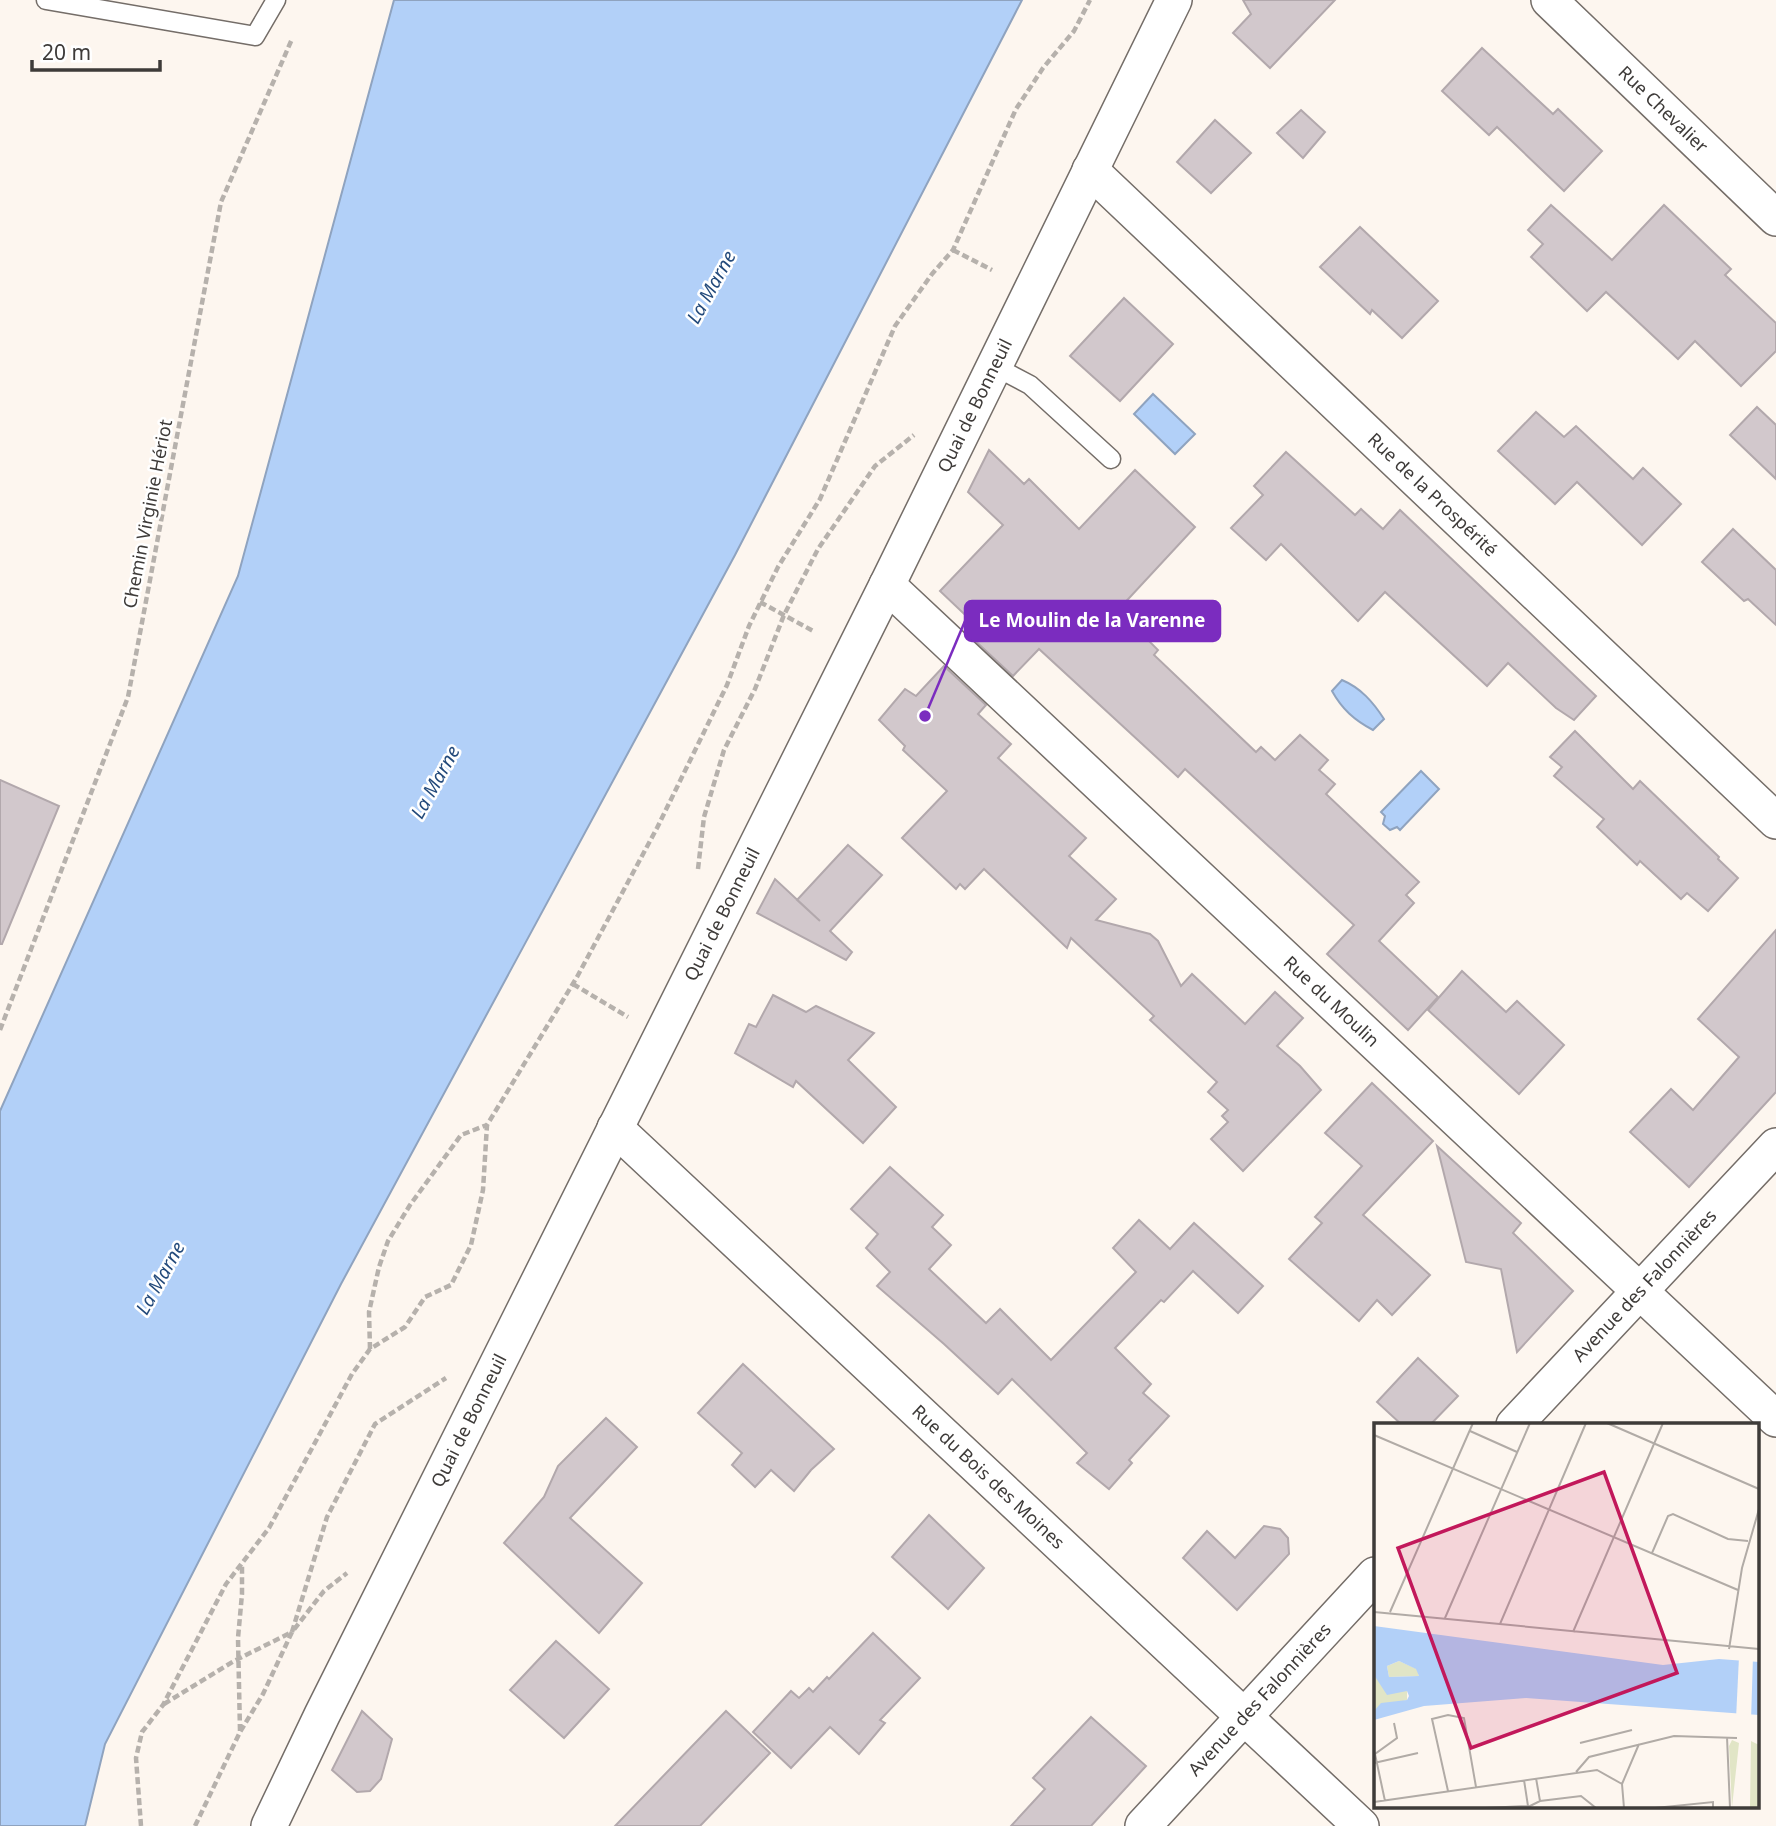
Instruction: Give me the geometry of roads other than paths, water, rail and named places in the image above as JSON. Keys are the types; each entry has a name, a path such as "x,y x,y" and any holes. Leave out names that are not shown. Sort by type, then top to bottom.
{"street":[{"name":"Quai de Bonneuil","path":"269,1826 887,585 1174,0"},
{"name":"Rue Chevalier","path":"1549,0 1776,218"},
{"name":"Rue de la Prospérité","path":"1090,170 1776,821"},
{"name":"Rue du Moulin","path":"887,585 1776,1419"},
{"name":"Rue du Bois des Moines","path":"615,1128 1361,1826"},
{"name":"Avenue des Falonnières","path":"1516,1423 1776,1146"},
{"name":"Avenue des Falonnières","path":"1143,1826 1374,1576"}],"lane":[{"path":"46,0 255,36 276,0"},
{"path":"994,366 1030,385 1111,459"}],"water":[{"name":"La Marne","path":"394,0 1022,0 735,555 341,1284 105,1744 85,1826 0,1826 0,1111 238,576"},
{"path":"1153,394 1195,434 1175,454 1134,414"},
{"path":"1342,680 1366,696 1384,719 1373,730 1349,714 1332,691"},
{"path":"1421,771 1439,789 1400,830 1397,827 1390,830 1383,824 1385,816 1381,812"}],"place":[{"name":"Le Moulin de la Varenne","path":"925,716"}]}
